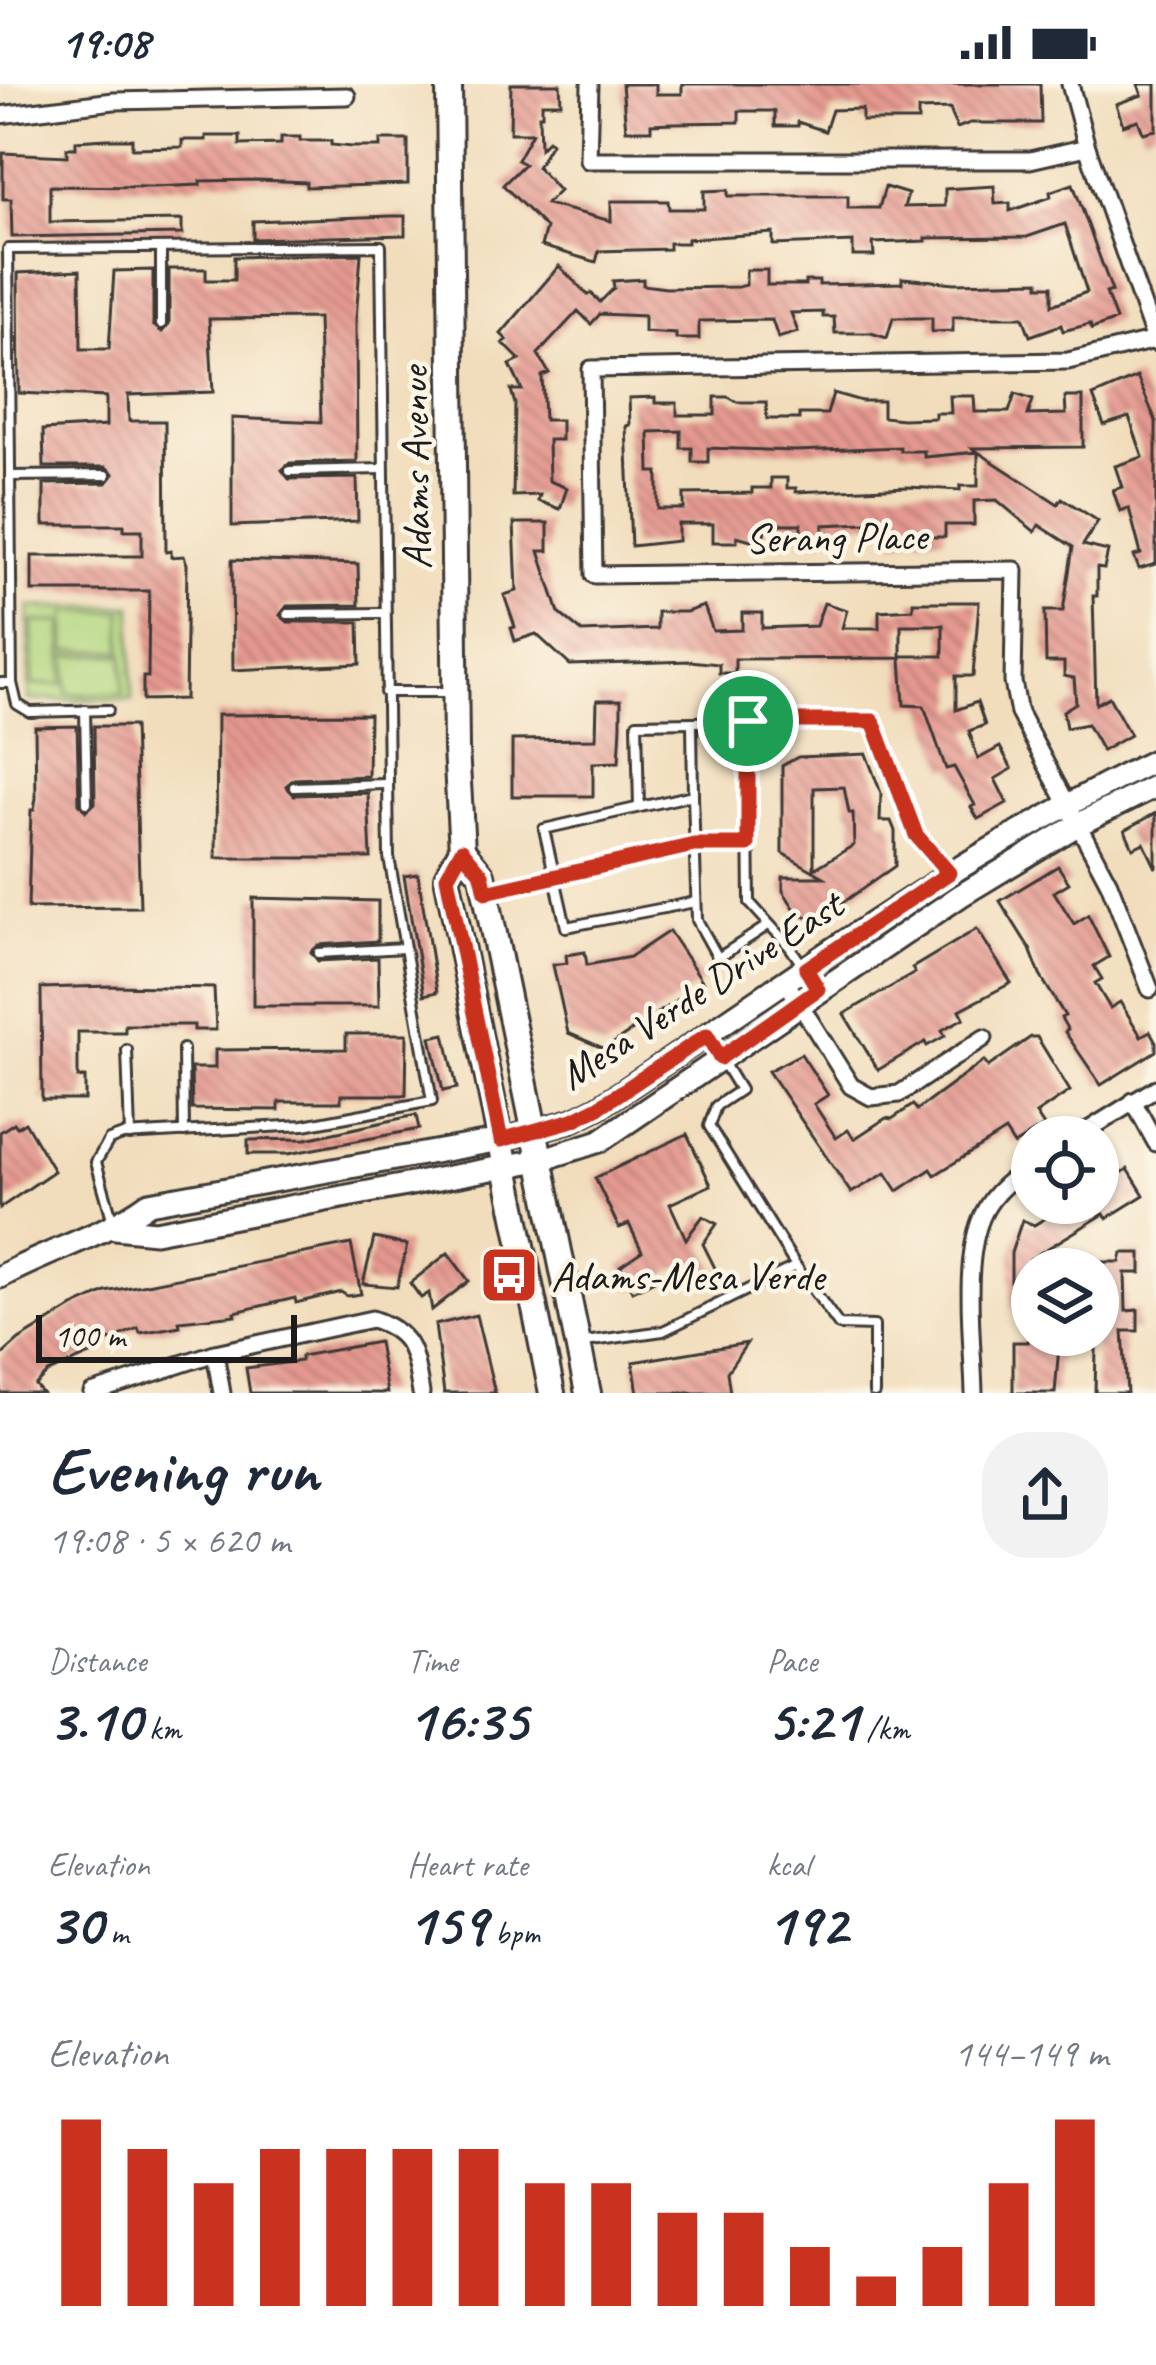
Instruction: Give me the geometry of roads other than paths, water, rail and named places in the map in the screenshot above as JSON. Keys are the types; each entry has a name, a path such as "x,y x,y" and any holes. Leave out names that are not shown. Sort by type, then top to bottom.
{"main road":[{"name":"Adams Avenue","path":"449,84 455,692 462,850 447,877 552,1393"},
{"name":"Adams Avenue","path":"462,850 482,874 588,1393"}],"street":[{"path":"590,84 588,160 1030,160 1087,147"},
{"path":"1070,84 1155,342"},
{"path":"0,115 114,101 347,96"},
{"name":"Serang Place","path":"1150,989 1109,883 1024,725 1014,693 1015,570 594,575 591,369 1068,361 1155,342"},
{"name":"Mesa Verde Drive East","path":"0,1276 69,1241 115,1228 149,1203 501,1140 599,1107 949,873 1067,802 1156,760"},
{"name":"Mesa Verde Drive East","path":"115,1228 155,1232 540,1160 600,1141 818,989 1079,824 1156,786"},
{"path":"786,982 851,1086 872,1097 899,1094 984,1038"},
{"path":"1110,1116 1156,1088"},
{"path":"1133,1101 1156,1143"},
{"path":"974,1393 973,1262 985,1210 1011,1181"},
{"path":"92,1393 214,1353 372,1319 396,1327 413,1351 421,1393"},
{"path":"214,1353 223,1393"}],"lane":[{"path":"108,710 23,710 13,697 8,249 380,246 389,857 432,1101 304,1125 109,1140 96,1162 115,1228"},
{"path":"161,248 161,324"},
{"path":"290,471 382,470"},
{"path":"10,476 106,475"},
{"path":"288,614 384,614"},
{"path":"0,683 12,683"},
{"path":"385,692 455,692"},
{"path":"85,710 87,803"},
{"path":"748,721 750,903 818,989"},
{"path":"640,807 637,723 873,721 916,835 949,873"},
{"path":"692,722 697,920 718,958 767,926"},
{"path":"294,787 385,784"},
{"path":"693,795 544,829 566,927 695,902"},
{"path":"486,892 694,845 748,845"},
{"path":"319,952 404,948"},
{"path":"707,1035 740,1090 716,1106 709,1126 796,1266 839,1325 874,1326 874,1393"},
{"path":"183,1049 184,1132"},
{"path":"128,1050 130,1135"},
{"path":"578,1343 663,1331 796,1266"}],"place":[{"name":"Adams-Mesa Verde","path":"509,1275"}]}
